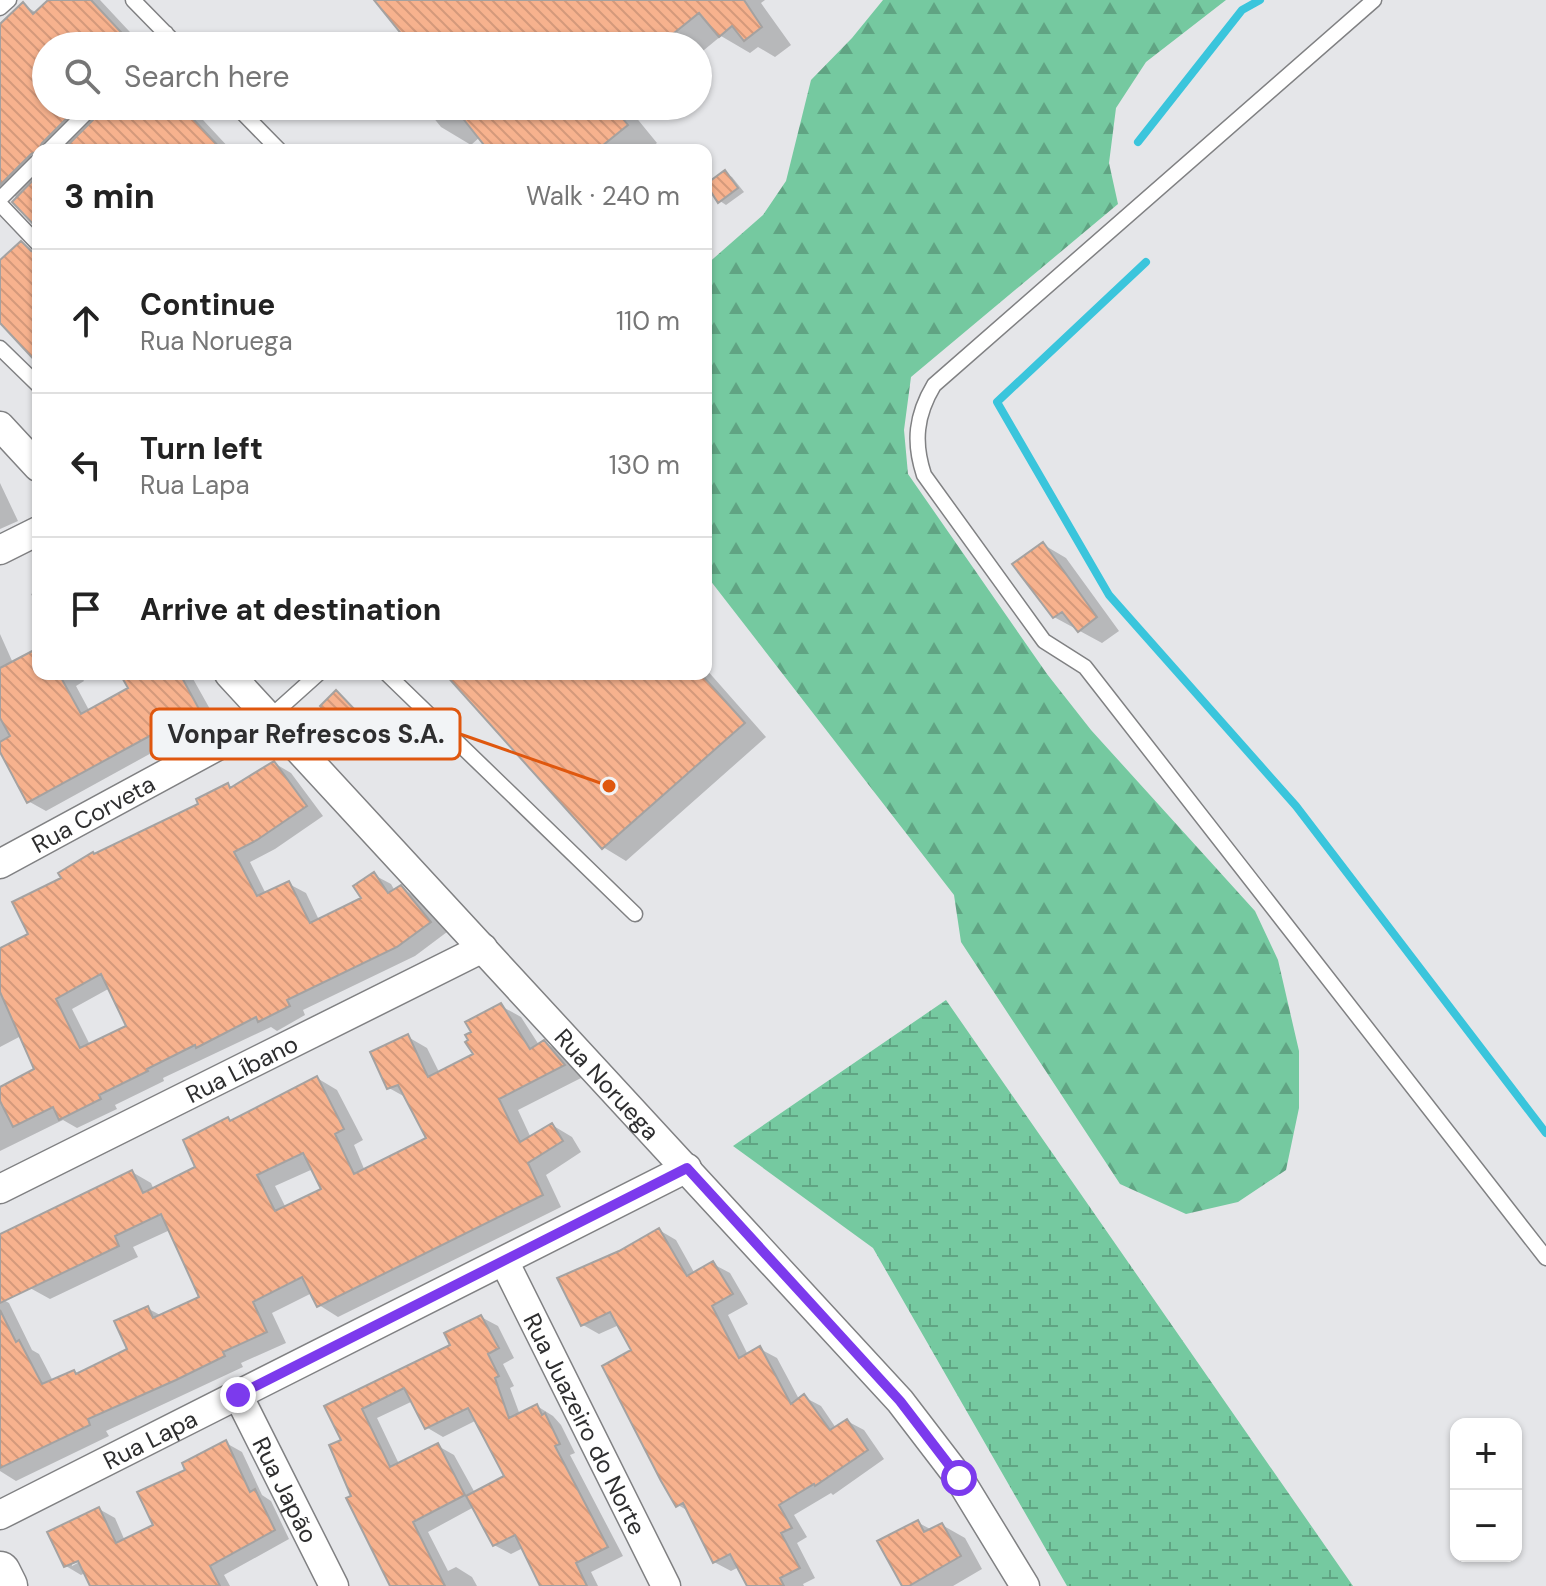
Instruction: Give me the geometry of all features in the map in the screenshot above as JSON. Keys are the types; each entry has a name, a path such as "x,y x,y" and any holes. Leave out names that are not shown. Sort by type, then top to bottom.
{"street":[{"path":"0,426 32,461"},
{"path":"0,550 32,534"},
{"name":"Rua Noruega","path":"234,680 900,1401 959,1478 1025,1586"},
{"name":"Rua Corveta","path":"0,864 269,718"},
{"name":"Rua Líbano","path":"0,1189 483,948"},
{"name":"Rua Lapa","path":"0,1515 687,1168"},
{"name":"Rua Juazeiro do Norte","path":"504,1261 666,1586"},
{"name":"Rua Japão","path":"238,1395 334,1586"},
{"path":"0,1572 7,1586"}],"lane":[{"path":"0,8 9,0"},
{"path":"133,0 165,32"},
{"path":"1374,0 934,385 917,427 919,459 924,475 1044,641 1085,667 1546,1258"},
{"path":"55,144 79,120"},
{"path":"250,120 273,144"},
{"path":"32,167 0,202 32,237"},
{"path":"0,348 32,379"},
{"path":"269,718 311,680"},
{"path":"393,680 635,914"}],"green space":[{"path":"883,0 1226,0 1146,62 1116,108 1109,163 1118,204 911,377 904,430 908,474 1047,674 1091,730 1255,911 1278,960 1299,1051 1299,1108 1286,1170 1238,1202 1186,1214 1120,1184 961,942 954,895 712,583 712,260 763,215 786,181 811,80"},
{"path":"946,1000 1353,1586 1067,1586 873,1248 733,1146"}],"building":[{"path":"48,0 91,0 121,32 32,32 32,120 65,120 42,144 32,144 32,154 0,185 0,24 23,2 33,14"},
{"path":"374,0 744,0 762,27 744,41 732,26 719,37 699,13 675,32 400,32"},
{"path":"93,120 194,120 216,144 69,144"},
{"path":"464,120 624,120 628,125 604,144 483,144"},
{"path":"725,170 738,188 718,203 712,194 712,180"},
{"path":"32,181 32,223 12,202"},
{"path":"21,241 32,251 32,358 0,323 0,260"},
{"path":"1043,542 1097,617 1078,632 1062,612 1053,618 1012,564"},
{"path":"32,651 32,680 62,680 81,714 128,688 123,680 183,680 199,709 27,803 0,752 0,742 10,736 0,718 0,668"},
{"path":"450,680 706,680 745,723 602,849"},
{"path":"336,690 356,711 339,726 320,706"},
{"path":"274,761 307,806 234,852 257,896 289,881 310,923 361,898 353,886 374,872 388,893 401,885 431,922 397,947 287,1000 290,1006 258,1022 256,1017 196,1048 195,1045 99,1095 101,1099 59,1120 53,1107 13,1127 0,1101 0,1087 34,1069 0,992 0,948 28,934 12,902 61,878 58,873 93,852 198,804 196,799 228,783 230,788","holes":["101,974 126,1026 80,1048 56,999"]},
{"path":"501,1003 530,1049 544,1040 565,1065 499,1099 520,1142 552,1123 563,1141 528,1163 543,1195 317,1307 302,1277 253,1302 267,1332 223,1352 225,1356 176,1380 88,1419 90,1425 0,1468 0,1310 42,1384 74,1370 76,1374 127,1349 114,1321 148,1306 153,1318 199,1297 161,1214 115,1236 119,1246 0,1303 0,1234 132,1170 143,1193 195,1167 183,1140 228,1117 230,1121 317,1076 344,1129 335,1134 354,1174 426,1138 398,1085 387,1089 370,1052 408,1034 428,1077 473,1054 465,1042 468,1040 465,1035 471,1032 465,1022","holes":["303,1153 321,1189 275,1211 257,1175"]},
{"path":"659,1228 687,1276 713,1261 733,1294 712,1306 739,1358 760,1346 791,1404 804,1394 830,1430 847,1419 868,1450 815,1486 779,1505 792,1528 781,1533 800,1568 780,1578 784,1586 747,1586 730,1554 713,1563 683,1503 676,1507 661,1481 602,1366 631,1350 610,1312 581,1326 557,1278 619,1251"},
{"path":"481,1315 499,1348 488,1354 499,1376 495,1378 509,1418 537,1404 542,1415 545,1413 560,1444 555,1446 608,1547 576,1563 587,1586 540,1586 515,1535 493,1546 466,1496 504,1476 468,1408 425,1429 404,1388 362,1409 390,1467 438,1443 465,1495 413,1522 445,1586 390,1586 346,1498 351,1496 329,1445 341,1440 324,1406 450,1345 444,1333"},
{"path":"226,1440 250,1492 255,1489 275,1530 210,1566 220,1586 90,1586 78,1561 64,1567 47,1532 99,1507 116,1543 153,1525 137,1492 185,1470 182,1463"},
{"path":"918,1520 924,1532 942,1523 961,1556 909,1586 902,1586 877,1541"}],"waterway":[{"path":"1138,142 1242,10 1260,0"},
{"path":"1146,262 997,402 1109,595 1296,806 1546,1133"}],"place":[{"name":"Vonpar Refrescos S.A.","path":"609,786"}],"route":[{"path":"238,1395 687,1168 900,1401 959,1478"}]}
